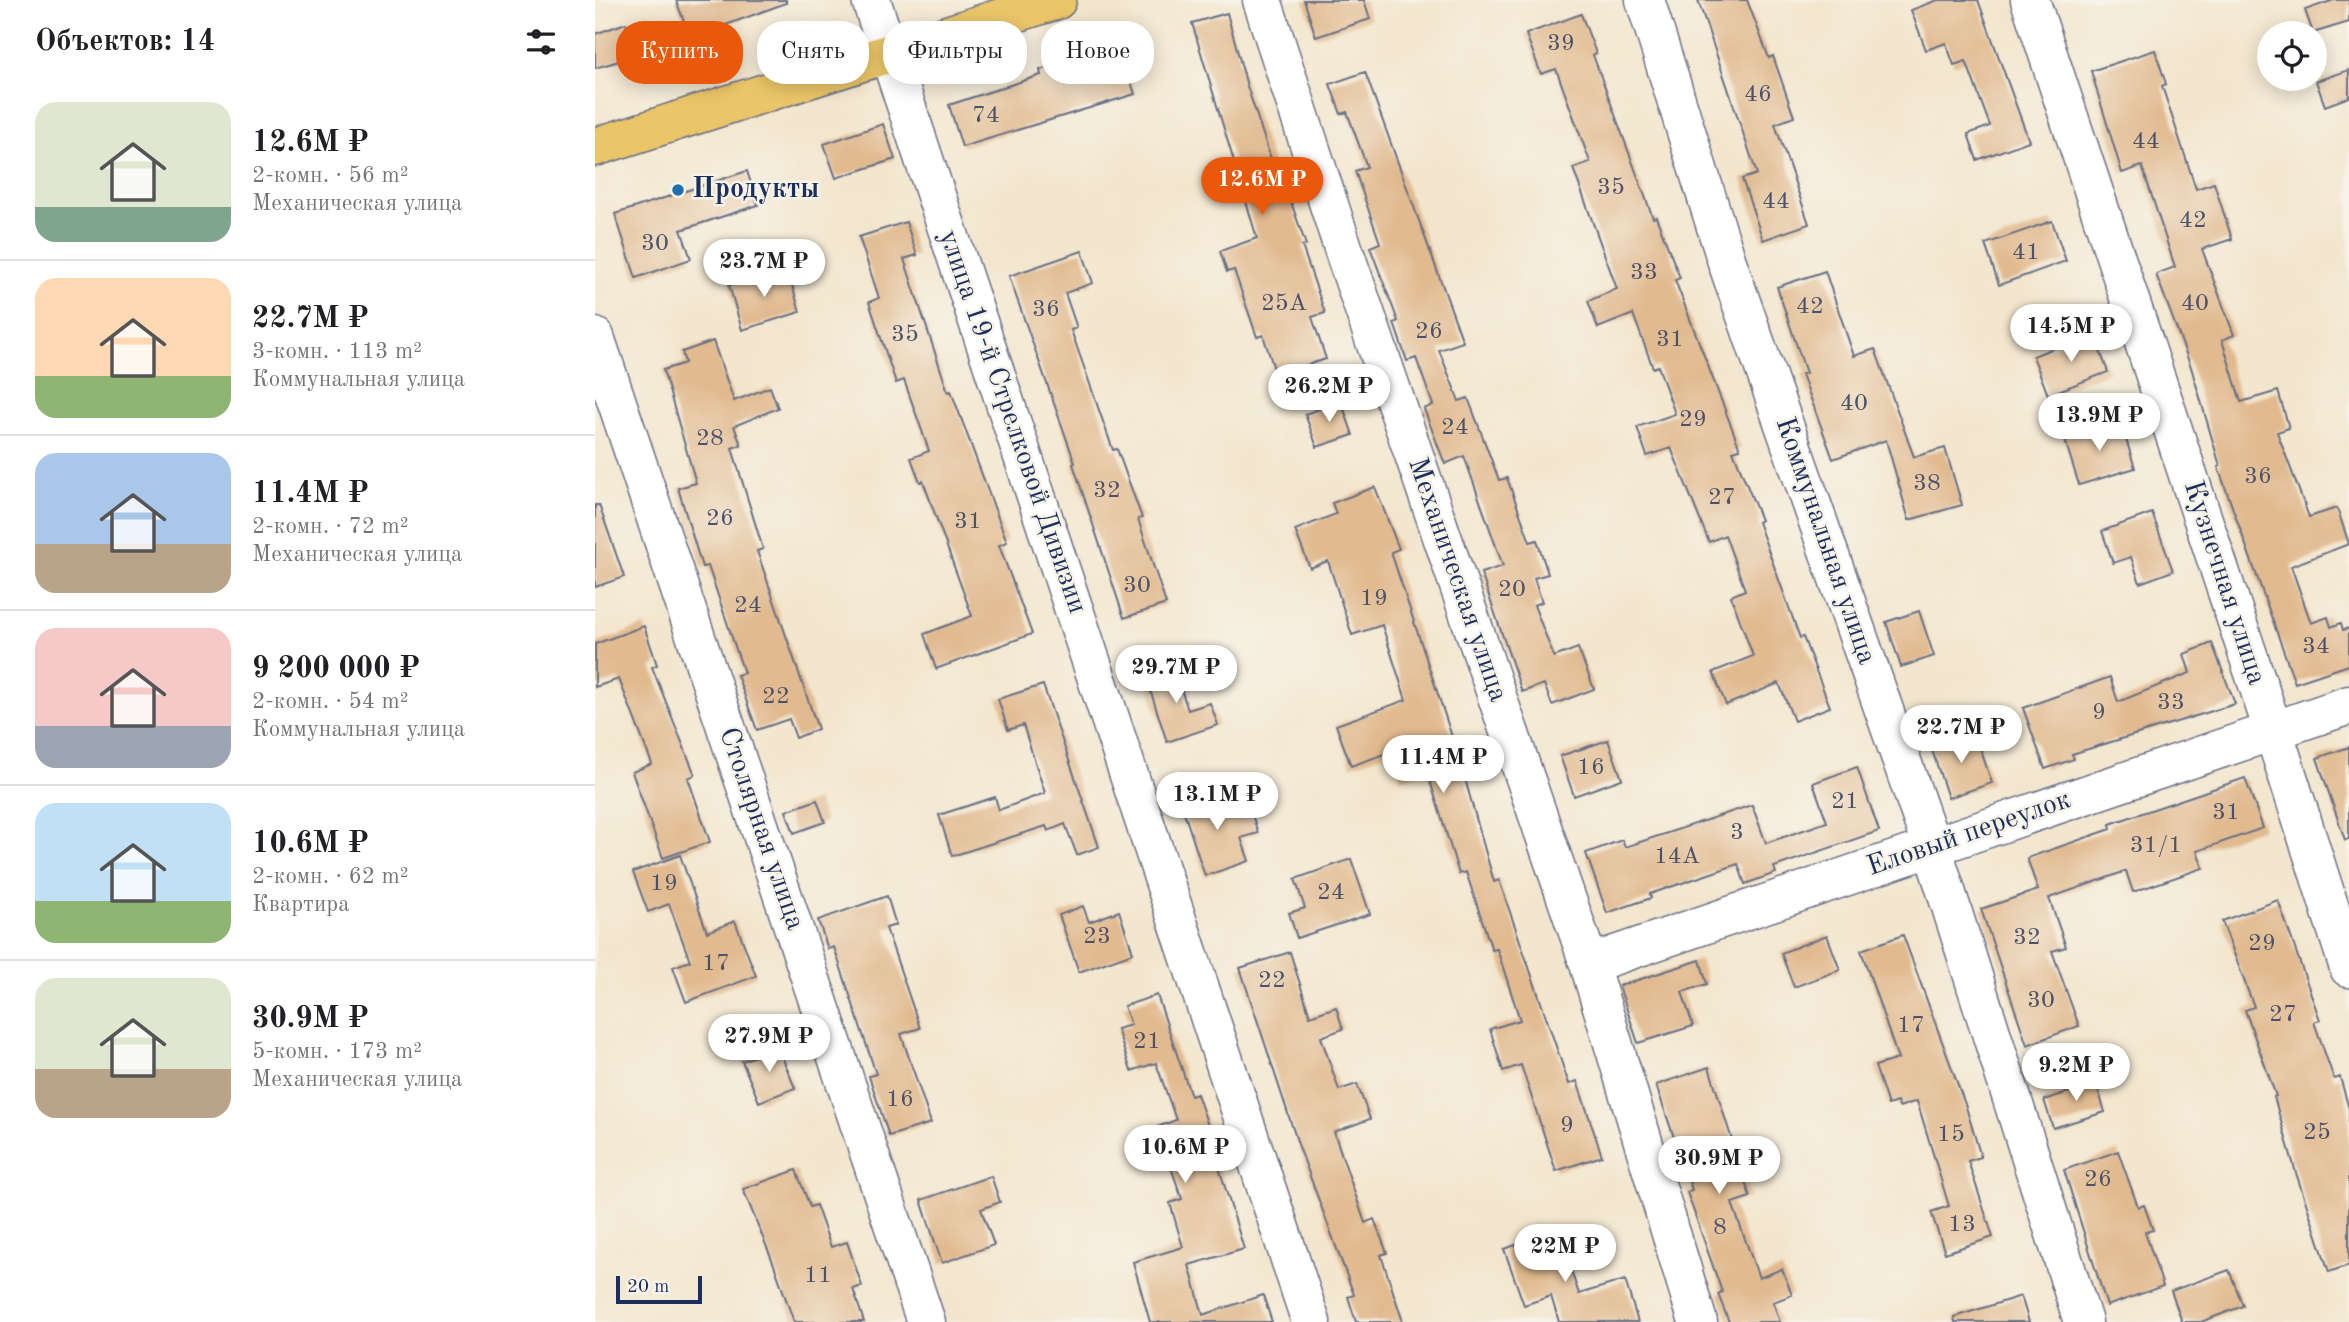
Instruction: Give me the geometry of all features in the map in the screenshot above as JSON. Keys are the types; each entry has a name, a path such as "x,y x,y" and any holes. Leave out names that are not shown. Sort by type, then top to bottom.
{"main road":[{"path":"991,21 1057,0"},
{"path":"595,147 883,55"}],"street":[{"name":"улица 19-й Стрелковой Дивизии","path":"871,0 883,40"},
{"name":"Механическая улица","path":"1262,0 1347,260 1589,964 1698,1322"},
{"name":"Коммунальная улица","path":"1646,0 1727,262 1932,847 2083,1322"},
{"name":"Кузнечная улица","path":"2030,0 2273,730 2349,968"},
{"name":"улица 19-й Стрелковой Дивизии","path":"897,84 1122,746 1311,1322"},
{"name":"Столярная улица","path":"595,337 926,1322"},
{"name":"Еловый переулок","path":"1589,964 2349,705"}],"building":[{"path":"676,0 786,0 786,3 737,21 684,21"},
{"path":"1304,0 1364,0 1370,19 1316,37"},
{"path":"1698,0 1747,0 1769,58 1773,56 1794,117 1775,124 1809,224 1763,240 1742,179 1757,174"},
{"path":"1938,0 1978,0 2029,141 1977,160 1968,134 1990,126 1966,61 1954,65 1946,43 1926,50 1911,10"},
{"path":"2334,0 2349,0 2349,22 2327,29 2327,21 2309,21 2305,10"},
{"path":"1227,13 1247,86 1281,189 1286,188 1306,245 1302,246 1325,313 1312,317 1326,359 1276,375 1263,335 1257,337 1234,270 1227,272 1220,251 1257,238 1192,23"},
{"path":"1581,14 1596,53 1593,55 1653,218 1656,217 1680,278 1675,280 1740,449 1733,451 1761,520 1758,522 1800,638 1803,637 1830,707 1794,721 1779,683 1726,705 1713,672 1753,656 1731,596 1745,590 1725,535 1709,542 1671,448 1647,456 1637,427 1675,414 1658,366 1653,368 1633,314 1598,328 1588,301 1617,289 1573,168 1590,162 1556,69 1541,74 1526,34"},
{"path":"616,27 616,62 595,68 595,34"},
{"path":"2155,50 2166,84 2162,86 2196,189 2214,183 2232,239 2202,249 2234,335 2222,340 2241,402 2278,391 2289,428 2277,432 2309,517 2337,508 2349,544 2291,566 2311,623 2328,617 2331,627 2341,623 2343,630 2349,628 2349,665 2295,683 2218,467 2220,466 2191,367 2156,274 2175,267 2142,166 2122,173 2091,71"},
{"path":"2349,70 2349,97 2325,106 2320,91 2327,91 2327,77"},
{"path":"1365,72 1463,342 1439,350 1459,401 1468,398 1499,480 1507,478 1530,542 1537,540 1548,574 1534,578 1542,602 1534,605 1554,657 1578,648 1594,689 1552,705 1544,684 1522,692 1481,573 1503,566 1464,456 1445,464 1424,409 1433,405 1416,358 1407,361 1394,323 1398,321 1370,247 1380,243 1355,171 1367,167 1347,112 1341,114 1330,84"},
{"path":"1041,75 1041,84 1132,84 1135,94 962,147 949,105 1013,84 1027,84 1027,80"},
{"path":"883,124 895,159 836,178 824,144"},
{"path":"747,171 758,205 681,230 691,259 636,278 615,214"},
{"path":"2052,221 2066,261 1999,285 1985,244"},
{"path":"906,222 917,255 904,259 948,392 951,391 1007,542 999,545 1032,634 936,669 924,634 972,616 923,481 920,482 911,458 929,451 904,380 896,383 869,302 879,298 859,237"},
{"path":"1082,251 1093,283 1065,293 1077,328 1071,330 1113,450 1117,449 1142,518 1138,519 1166,604 1124,618 1073,464 1075,463 1009,276"},
{"path":"787,268 800,312 742,330 729,285"},
{"path":"1825,271 1854,356 1875,349 1914,457 1945,448 1962,505 1909,520 1886,440 1833,459 1802,374 1806,373 1777,287"},
{"path":"2093,333 2108,372 2048,395 2033,356"},
{"path":"713,341 734,401 770,387 778,408 734,426 741,445 732,448 763,549 757,551 818,729 796,738 789,719 757,730 737,675 744,673 708,566 702,567 678,488 696,483 663,370 685,363 682,352"},
{"path":"1341,401 1353,435 1317,447 1305,414"},
{"path":"2120,420 2135,468 2079,485 2064,437"},
{"path":"1375,487 1399,549 1391,552 1460,761 1494,882 1499,880 1569,1084 1577,1081 1602,1156 1556,1171 1521,1065 1503,1071 1490,1029 1520,1020 1497,949 1492,950 1466,872 1459,874 1427,771 1402,779 1393,751 1351,766 1336,725 1406,700 1382,625 1352,635 1328,561 1310,568 1295,530 1336,514 1332,503"},
{"path":"595,505 599,505 624,577 595,587"},
{"path":"2152,513 2173,571 2140,583 2131,557 2113,563 2102,531"},
{"path":"1919,611 1934,656 1901,667 1886,622"},
{"path":"644,626 657,665 652,667 695,775 688,778 710,842 663,858 632,772 652,764 619,679 595,687 595,644"},
{"path":"2212,643 2235,704 2072,754 2074,759 2045,769 2023,708 2110,677 2118,702 2190,673 2184,654"},
{"path":"1172,662 1188,710 1210,703 1218,725 1167,742 1144,671"},
{"path":"1043,685 1099,847 1077,855 1065,824 1048,831 1046,826 952,856 939,815 995,797 999,810 1045,793 1023,725 1008,730 998,699"},
{"path":"1975,733 1992,783 1948,798 1931,747"},
{"path":"1608,740 1622,779 1574,796 1560,756"},
{"path":"2349,747 2349,839 2345,840 2317,758"},
{"path":"1857,767 1879,831 1774,867 1776,873 1745,884 1738,864 1650,894 1651,898 1607,913 1586,853 1622,840 1625,847 1752,805 1766,843 1827,822 1813,783"},
{"path":"2245,778 2263,828 2197,851 2203,868 2133,892 2126,871 2049,898 2066,947 2052,951 2079,1026 2027,1045 1981,909 2038,890 2027,858 2111,829 2110,824"},
{"path":"1209,788 1218,815 1249,805 1258,833 1241,838 1249,861 1205,876 1179,797"},
{"path":"817,800 825,822 794,833 786,811"},
{"path":"680,855 707,932 735,921 756,976 686,1002 673,967 690,961 669,904 648,912 633,872"},
{"path":"1351,859 1370,914 1297,938 1289,913 1305,908 1295,879"},
{"path":"887,896 896,925 886,928 920,1028 901,1034 931,1123 889,1136 869,1076 876,1074 834,947 828,949 818,920"},
{"path":"2278,900 2320,1020 2314,1022 2334,1079 2340,1077 2349,1109 2349,1265 2329,1272 2296,1173 2274,1097 2276,1096 2245,1010 2254,1007 2222,921"},
{"path":"1083,906 1089,922 1119,911 1133,953 1079,972 1059,915"},
{"path":"1827,935 1840,970 1794,987 1781,953"},
{"path":"1903,935 1966,1107 1981,1157 1968,1161 1993,1237 1945,1253 1931,1212 1949,1206 1917,1101 1899,1107 1897,1102 1888,1105 1875,1066 1898,1059 1861,950"},
{"path":"1290,952 1310,1016 1336,1007 1343,1029 1321,1037 1339,1090 1357,1084 1370,1119 1334,1132 1365,1223 1374,1219 1387,1253 1381,1255 1403,1322 1356,1322 1348,1297 1354,1295 1298,1144 1240,968"},
{"path":"1700,960 1707,984 1682,992 1693,1026 1638,1043 1619,986"},
{"path":"1157,995 1191,1096 1197,1094 1220,1160 1217,1161 1244,1249 1189,1265 1203,1315 1263,1295 1272,1322 1150,1322 1133,1262 1183,1247 1170,1203 1182,1199 1157,1127 1176,1120 1156,1063 1131,1071 1117,1029 1131,1025 1124,1006"},
{"path":"778,1047 795,1088 759,1102 742,1061"},
{"path":"1709,1067 1750,1197 1732,1203 1759,1278 1782,1269 1792,1295 1773,1302 1780,1322 1729,1322 1718,1294 1722,1292 1687,1192 1692,1190 1656,1085"},
{"path":"2093,1073 2105,1112 2053,1128 2044,1100 2075,1090 2072,1080"},
{"path":"2118,1151 2138,1207 2144,1205 2153,1230 2145,1232 2163,1286 2107,1306 2064,1170"},
{"path":"796,1170 810,1207 816,1205 831,1247 847,1242 862,1286 853,1289 864,1322 794,1322 743,1189"},
{"path":"991,1176 1000,1202 981,1209 994,1245 942,1263 921,1200"},
{"path":"1557,1230 1579,1294 1625,1280 1638,1322 1559,1322 1551,1296 1524,1305 1504,1249"},
{"path":"2229,1270 2243,1306 2201,1322 2182,1322 2171,1291"},
{"path":"2021,1296 2029,1322 1955,1322 1954,1317"}],"place":[{"name":"Продукты","path":"678,190"}]}
